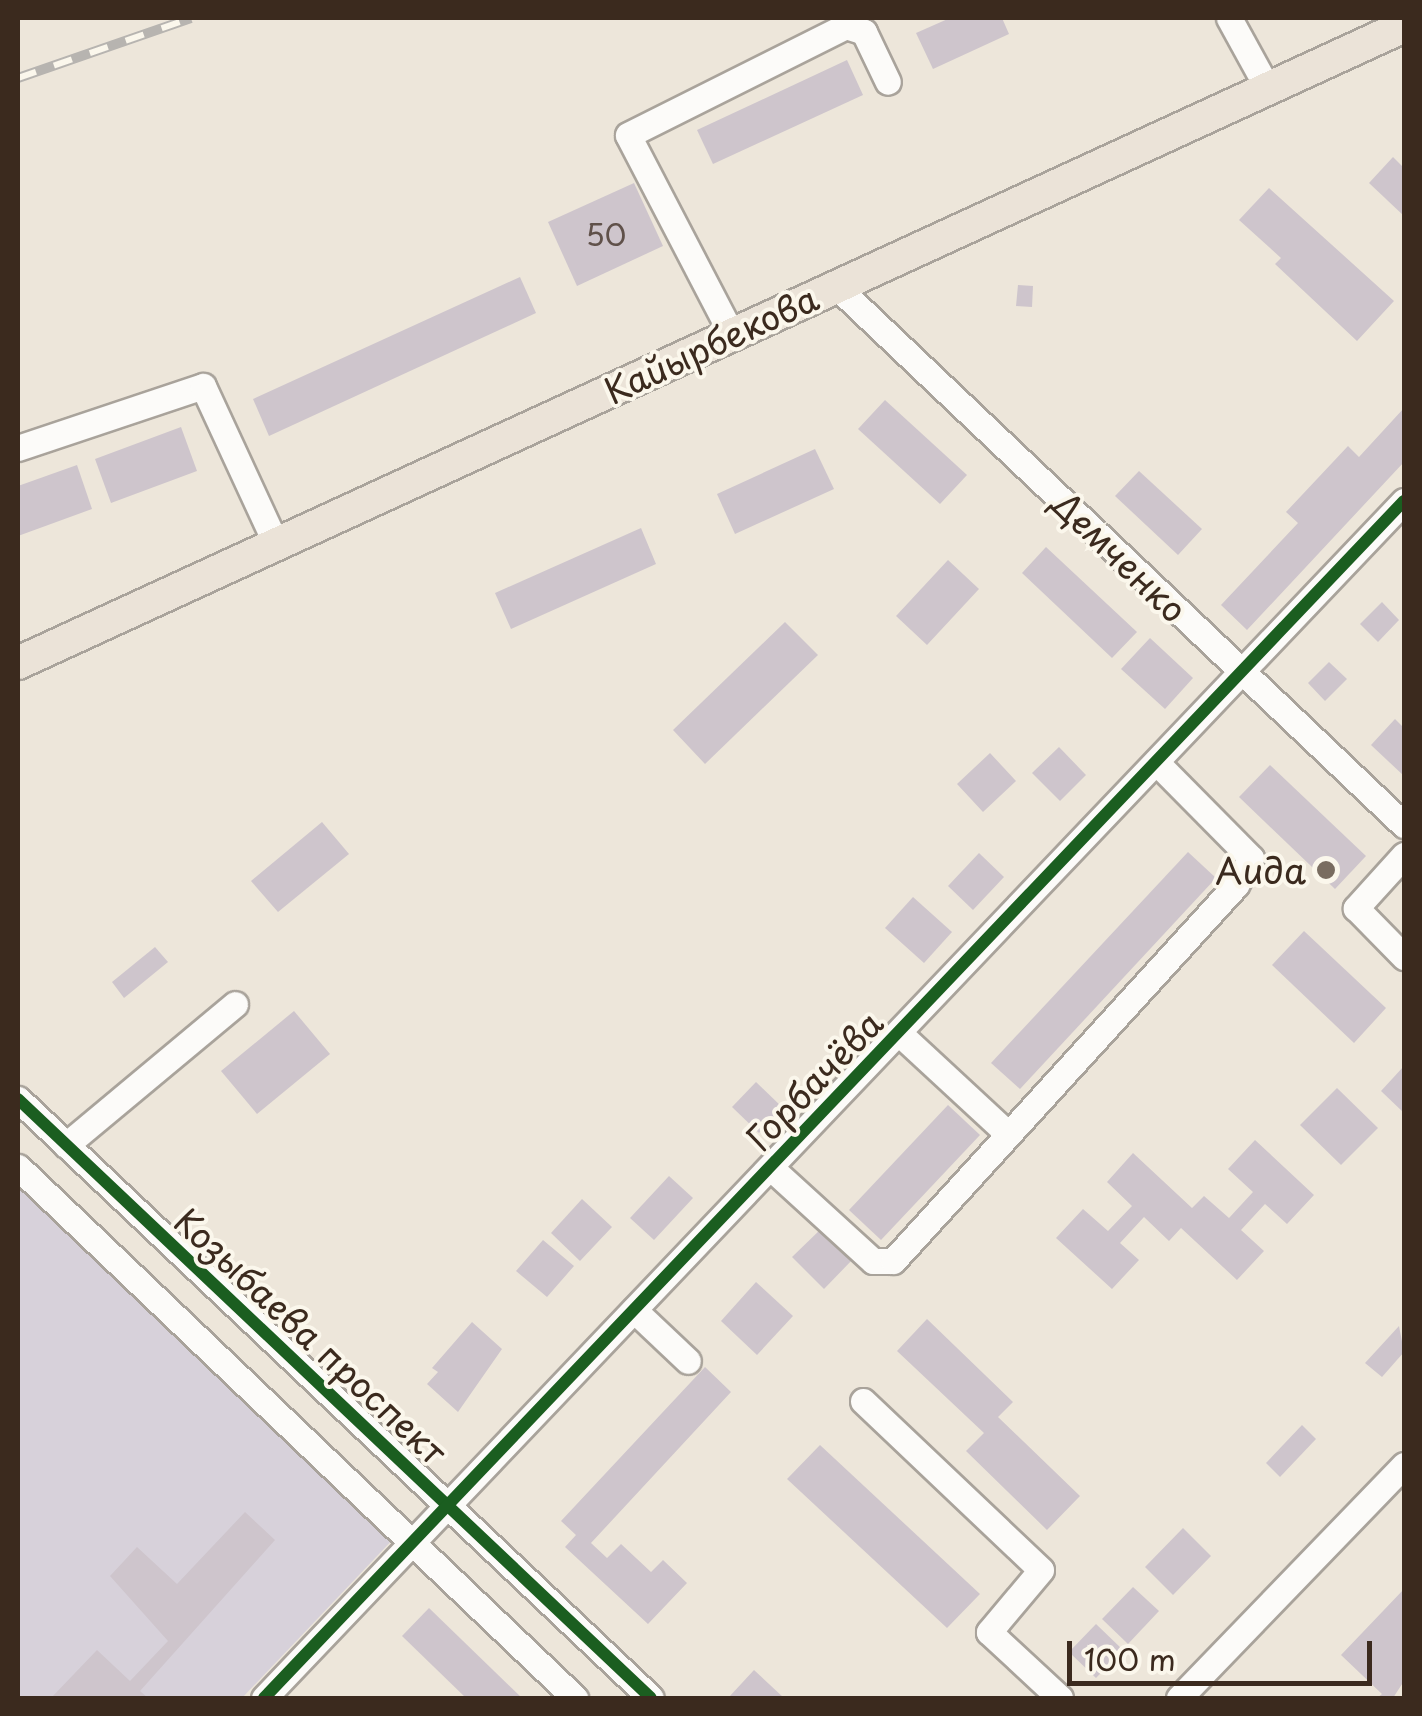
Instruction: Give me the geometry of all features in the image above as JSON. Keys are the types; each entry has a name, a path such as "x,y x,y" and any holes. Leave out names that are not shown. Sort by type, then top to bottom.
{"main road":[{"name":"Кайырбекова","path":"18,663 1404,26"}],"street":[{"path":"1229,18 1268,89"},
{"path":"732,335 628,136 846,26 864,32 888,82"},
{"name":"Демченко","path":"837,286 1404,825"},
{"path":"18,448 203,386 276,544"},
{"name":"Горбачёва","path":"264,1698 1404,501"},
{"path":"771,1168 872,1261 893,1261 1236,886 1251,858 1156,762"},
{"path":"1404,855 1356,908 1404,957"},
{"path":"66,1146 235,1004"},
{"path":"900,1034 1007,1133"},
{"name":"Козыбаева проспект","path":"18,1098 651,1698"},
{"path":"18,1166 575,1698"},
{"path":"634,1310 688,1361"},
{"path":"863,1401 1041,1570 989,1632 1060,1698"},
{"path":"1180,1698 1404,1465"}],"shaded area":[{"path":"18,1177 397,1535 242,1698 18,1698"}],"building":[{"path":"950,18 1002,18 1009,34 933,69 916,33"},
{"path":"847,60 863,95 713,164 697,130"},
{"path":"1393,157 1404,168 1404,216 1369,183"},
{"path":"634,183 663,246 577,286 548,222"},
{"path":"1269,188 1394,301 1357,341 1275,264 1281,258 1239,220"},
{"path":"520,277 536,313 269,436 253,399"},
{"path":"1018,285 1033,286 1032,307 1016,306"},
{"path":"885,400 967,475 940,504 858,429"},
{"path":"1404,408 1404,462 1247,630 1221,605 1298,523 1286,512 1348,446 1359,457"},
{"path":"181,427 197,471 111,503 95,459"},
{"path":"815,449 834,489 735,534 717,494"},
{"path":"77,465 92,509 18,536 18,486"},
{"path":"1139,471 1202,529 1178,555 1115,496"},
{"path":"641,528 656,564 511,629 495,593"},
{"path":"1046,547 1137,632 1112,658 1022,573"},
{"path":"948,560 979,589 927,645 896,616"},
{"path":"1382,602 1399,620 1378,642 1360,624"},
{"path":"785,622 818,655 705,764 673,730"},
{"path":"1150,638 1193,678 1165,709 1121,669"},
{"path":"1329,662 1347,679 1325,701 1308,683"},
{"path":"1395,719 1404,728 1404,776 1371,745"},
{"path":"1059,747 1086,775 1060,801 1032,773"},
{"path":"990,753 1016,781 983,812 957,784"},
{"path":"1270,765 1366,856 1335,889 1239,797"},
{"path":"322,822 349,854 278,912 251,881"},
{"path":"1188,852 1216,878 1020,1089 991,1063"},
{"path":"979,853 1004,877 973,910 948,886"},
{"path":"913,897 952,932 924,963 885,928"},
{"path":"1304,931 1386,1008 1354,1043 1272,965"},
{"path":"155,947 168,962 124,998 112,982"},
{"path":"294,1011 330,1054 257,1114 221,1071"},
{"path":"1404,1066 1404,1113 1381,1091"},
{"path":"756,1082 783,1108 759,1133 732,1107"},
{"path":"1337,1088 1378,1128 1341,1165 1300,1125"},
{"path":"948,1105 980,1135 881,1240 849,1210"},
{"path":"1255,1140 1314,1195 1287,1224 1265,1204 1241,1230 1264,1251 1237,1280 1181,1228 1169,1241 1144,1217 1120,1243 1139,1260 1112,1289 1056,1238 1083,1209 1108,1231 1132,1206 1107,1182 1133,1153 1192,1208 1204,1196 1229,1218 1253,1192 1228,1169"},
{"path":"669,1176 693,1198 654,1240 630,1218"},
{"path":"582,1199 612,1227 580,1261 551,1233"},
{"path":"823,1227 854,1258 824,1289 792,1257"},
{"path":"543,1240 574,1266 547,1297 516,1271"},
{"path":"756,1282 793,1316 757,1355 721,1321"},
{"path":"927,1319 1013,1402 998,1417 1080,1496 1047,1530 966,1451 984,1433 897,1351"},
{"path":"472,1322 502,1349 458,1412 427,1384 438,1372 432,1368"},
{"path":"1399,1326 1404,1352 1382,1377 1365,1363"},
{"path":"705,1367 731,1392 591,1543 607,1558 621,1544 651,1572 663,1560 687,1583 648,1624 565,1547 576,1535 561,1521"},
{"path":"1302,1425 1316,1439 1280,1477 1266,1463"},
{"path":"820,1445 980,1594 947,1628 787,1479"},
{"path":"245,1512 275,1540 140,1691 148,1698 51,1698 97,1650 130,1681 168,1641 110,1576 137,1547 177,1584"},
{"path":"1183,1528 1211,1556 1173,1595 1145,1567"},
{"path":"1133,1587 1159,1611 1128,1644 1102,1619"},
{"path":"1404,1589 1404,1681 1393,1698 1377,1698 1382,1694 1341,1655"},
{"path":"429,1608 522,1698 466,1698 402,1636"},
{"path":"1096,1624 1123,1650 1096,1678 1069,1652"},
{"path":"754,1670 784,1698 729,1697"}],"railway":[{"path":"18,78 191,18"}],"cycle path":[{"path":"264,1698 1404,501"},
{"path":"18,1099 651,1698"}],"place":[{"name":"Аида","path":"1326,870"}]}
